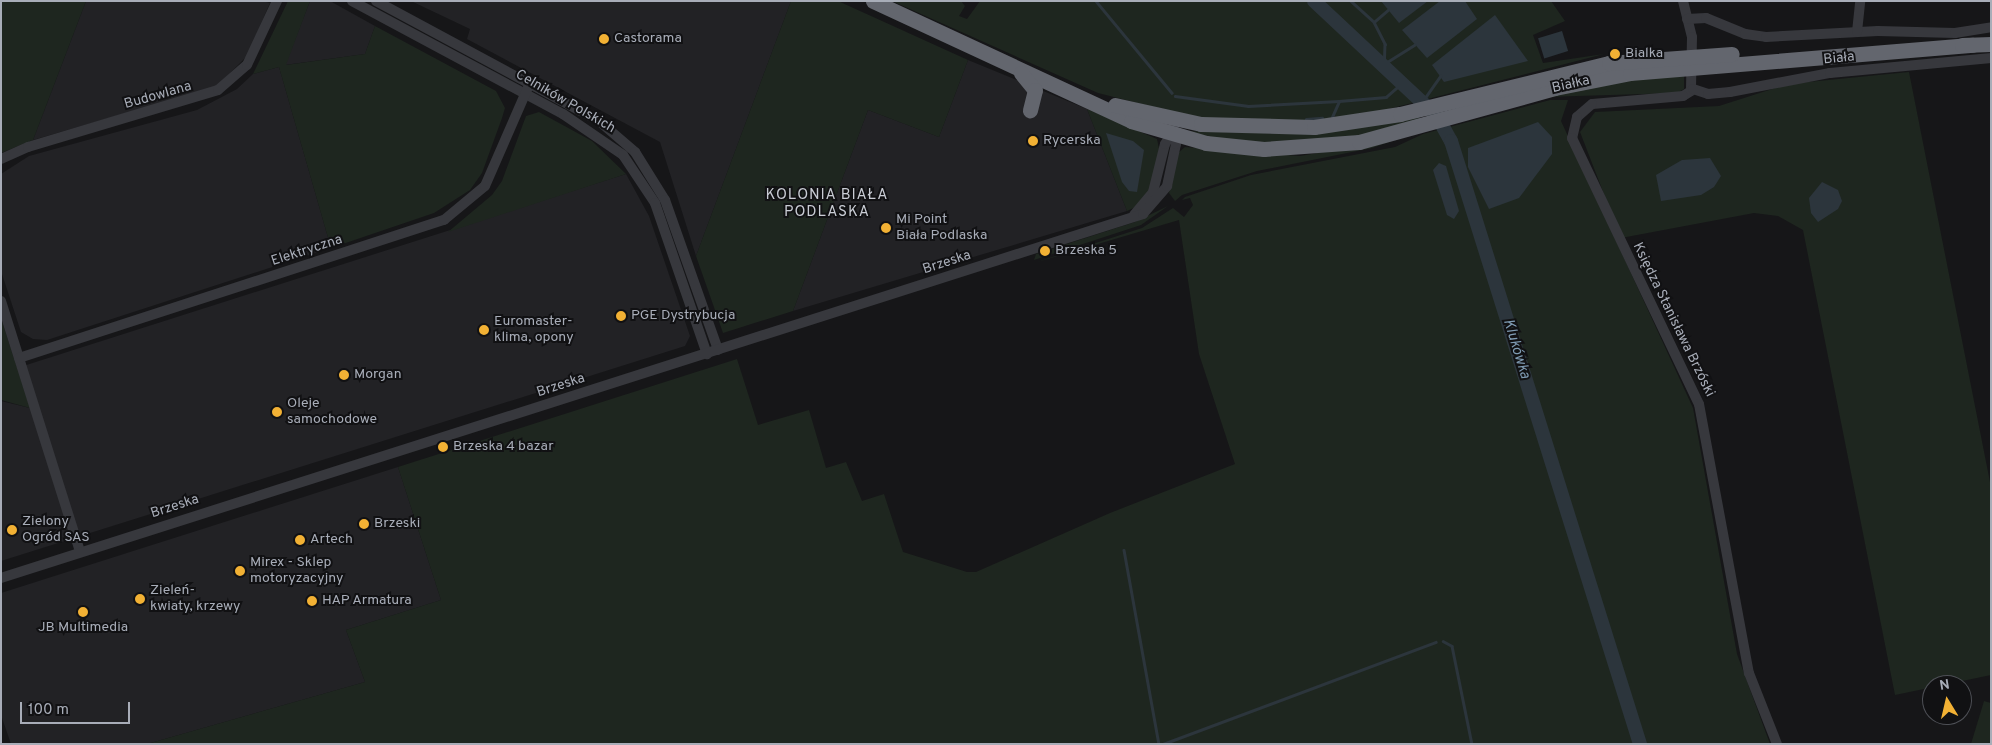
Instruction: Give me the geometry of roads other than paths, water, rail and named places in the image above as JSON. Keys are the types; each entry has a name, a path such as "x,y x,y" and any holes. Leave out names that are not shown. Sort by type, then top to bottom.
{"highway":[{"path":"873,1 1034,76 1171,129"},
{"name":"Białka","path":"1171,129 1188,122 1298,128 1410,112 1588,67 1991,44"},
{"name":"Białka","path":"1171,129 1228,146 1288,150 1344,144 1605,77 1693,61"},
{"path":"1010,65 1033,84 1030,110"}],"street":[{"name":"Budowlana","path":"1,159 28,146 218,90 247,65 277,1"},
{"name":"Celników Polskich","path":"352,1 524,93 611,144 651,184 707,354"},
{"name":"Celników Polskich","path":"376,1 530,83 617,135 651,184 718,350"},
{"path":"1683,1 1693,61 1692,89"},
{"path":"1857,32 1860,1"},
{"path":"1687,19 1706,18 1756,36 1857,32 1933,34 1991,27"},
{"name":"Biała","path":"1692,89 1722,93 1830,74 1991,58"},
{"name":"Elektryczna","path":"19,358 444,220 485,186 530,83"},
{"name":"Księdza Stanisława Brzóski","path":"1692,89 1683,96 1592,104 1577,117 1572,138 1699,404 1749,673 1777,744"},
{"name":"Brzeska","path":"1,578 1129,220 1153,192 1171,129"},
{"path":"1,301 80,552"}],"waterway":[{"path":"1096,1 1172,93"},
{"name":"Klukówka","path":"1314,1 1437,116 1451,141 1640,744"},
{"path":"1351,1 1374,22 1385,44 1384,67"},
{"path":"1374,22 1388,10"},
{"path":"1387,62 1414,45"},
{"path":"1422,102 1440,76"},
{"path":"1175,96 1248,106 1386,97 1401,84"},
{"path":"1332,117 1339,101"},
{"path":"1306,119 1322,118"},
{"path":"1124,550 1159,744"},
{"path":"1443,641 1452,646 1472,744"},
{"path":"1163,744 1436,642"}],"place":[{"name":"Castorama","path":"604,39"},
{"name":"Bialka","path":"1615,54"},
{"name":"Rycerska","path":"1033,141"},
{"name":"Mi Point Biała Podlaska","path":"886,228"},
{"name":"Brzeska 5","path":"1045,251"},
{"name":"PGE Dystrybucja","path":"621,316"},
{"name":"Euromaster- klima, opony","path":"484,330"},
{"name":"Morgan","path":"344,375"},
{"name":"Oleje samochodowe","path":"277,412"},
{"name":"Brzeska 4 bazar","path":"443,447"},
{"name":"Brzeski","path":"364,524"},
{"name":"Zielony Ogród SAS","path":"12,530"},
{"name":"Artech","path":"300,540"},
{"name":"Mirex - Sklep motoryzacyjny","path":"240,571"},
{"name":"Zieleń- kwiaty, krzewy","path":"140,599"},
{"name":"HAP Armatura","path":"312,601"},
{"name":"JB Multimedia","path":"83,612"}],"district":[{"name":"KOLONIA BIAŁA PODLASKA","path":"827,204"}]}
